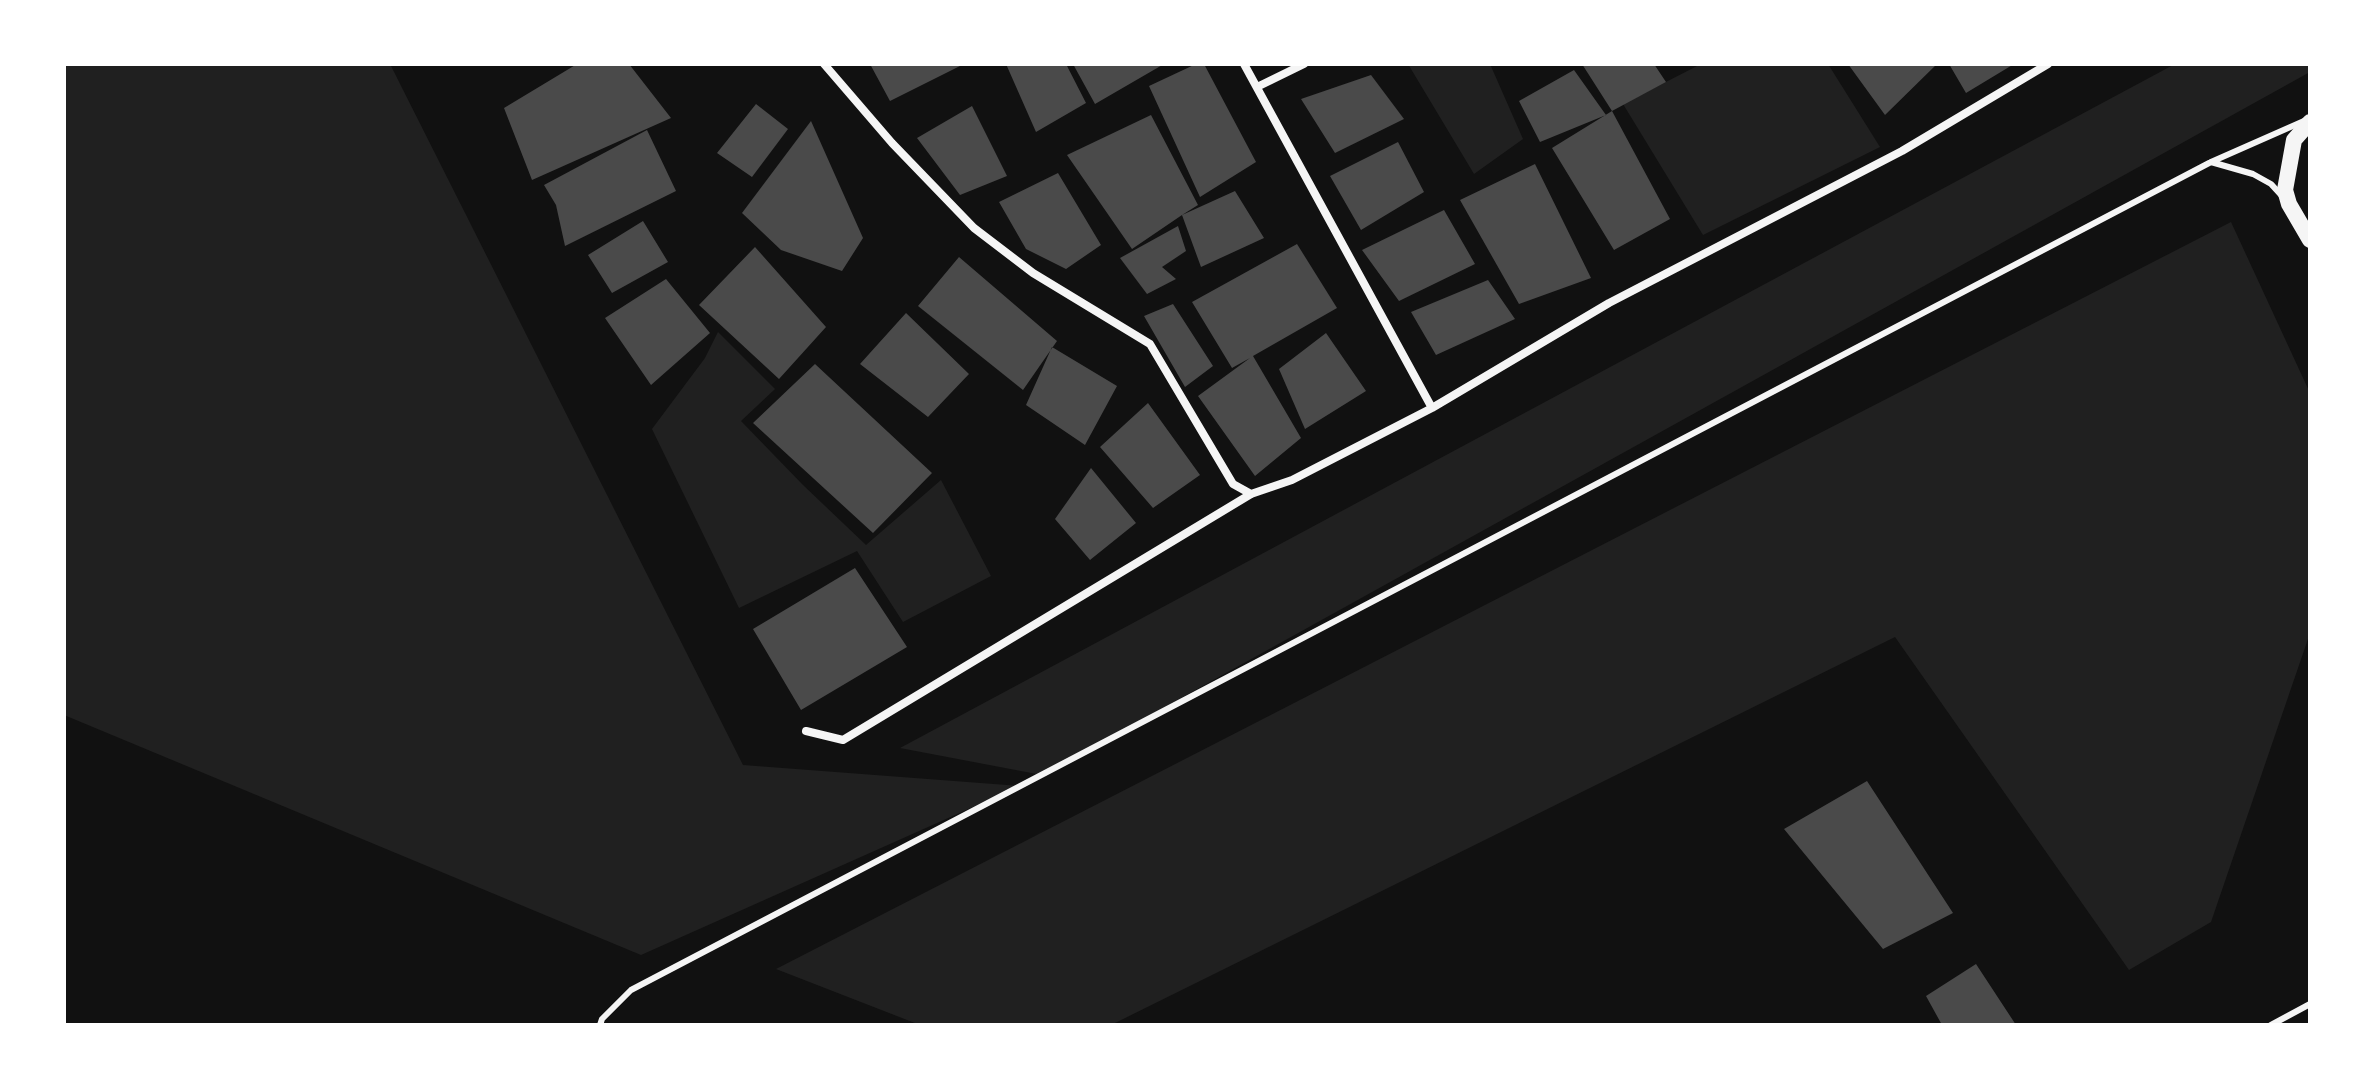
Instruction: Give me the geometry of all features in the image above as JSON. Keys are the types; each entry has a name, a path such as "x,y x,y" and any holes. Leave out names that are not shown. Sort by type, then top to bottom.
{"main road":[{"path":"2310,120 2294,140 2285,190 2289,204 2310,240"}],"street":[{"path":"824,64 892,143 974,228 1033,273 1150,344 1233,484 1251,494"},
{"path":"1244,64 1432,408"},
{"path":"1257,87 1304,64"},
{"path":"806,731 843,740 1251,494 1292,480 1432,408 1609,303 1902,151 2048,64"}],"lane":[{"path":"600,1025 602,1019 631,990 2211,162 2310,120"},
{"path":"2211,162 2253,174 2271,184 2289,204"},
{"path":"2271,1025 2310,1004"}],"shaded area":[{"path":"64,64 390,64 743,765 1020,786 641,955 64,715"},
{"path":"1408,64 1490,64 1523,139 1474,174"},
{"path":"1701,64 1828,64 1880,147 1703,235 1623,104"},
{"path":"2175,64 2310,64 2310,72 1042,775 900,748"},
{"path":"2231,222 2310,393 2310,633 2211,922 2129,970 1895,637 1111,1025 920,1025 776,969"},
{"path":"718,332 775,389 741,421 866,545 941,480 991,576 903,622 857,551 739,608 652,429 705,358"}],"building":[{"path":"577,64 629,64 671,118 532,180 504,108"},
{"path":"870,64 964,64 890,101"},
{"path":"1006,64 1066,64 1086,103 1036,132"},
{"path":"1073,64 1164,64 1095,104"},
{"path":"1196,64 1204,64 1256,162 1200,197 1149,86"},
{"path":"1582,64 1654,64 1666,82 1612,111"},
{"path":"1848,64 1937,64 1885,115"},
{"path":"1949,64 2014,64 1966,93"},
{"path":"1574,70 1606,115 1540,142 1519,101"},
{"path":"1371,75 1404,119 1335,153 1301,99"},
{"path":"756,104 788,129 752,177 717,153"},
{"path":"972,106 1007,176 960,195 917,138"},
{"path":"1612,111 1670,219 1614,250 1552,148"},
{"path":"1151,115 1198,205 1132,249 1067,155"},
{"path":"811,121 863,238 842,271 781,250 742,213"},
{"path":"647,130 676,191 565,246 556,205 544,185"},
{"path":"1398,142 1424,192 1361,230 1330,176"},
{"path":"1535,164 1591,278 1519,304 1460,200"},
{"path":"1058,173 1101,245 1066,269 1026,249 999,202"},
{"path":"1235,191 1264,238 1201,267 1182,215"},
{"path":"1444,210 1475,264 1399,301 1362,250"},
{"path":"643,221 668,262 612,293 588,255"},
{"path":"1178,226 1186,251 1162,267 1176,279 1147,294 1120,258"},
{"path":"1297,244 1337,308 1253,356 1301,438 1255,476 1198,396 1250,358 1232,368 1192,302"},
{"path":"755,247 826,327 779,379 699,305"},
{"path":"959,257 1057,341 1023,390 918,306"},
{"path":"666,279 710,333 651,385 605,318"},
{"path":"1488,280 1515,319 1436,355 1411,312"},
{"path":"1173,304 1213,366 1185,387 1144,316"},
{"path":"906,313 969,374 928,417 860,364"},
{"path":"1326,333 1366,391 1305,429 1279,369"},
{"path":"1052,347 1117,386 1085,445 1026,405"},
{"path":"815,364 932,473 873,533 753,423"},
{"path":"1148,403 1200,475 1153,508 1100,447"},
{"path":"1091,468 1136,523 1090,560 1055,519"},
{"path":"855,568 907,647 801,710 753,629"},
{"path":"1867,781 1953,913 1883,949 1784,829"},
{"path":"1976,964 2016,1025 1942,1025 1926,996"}]}
